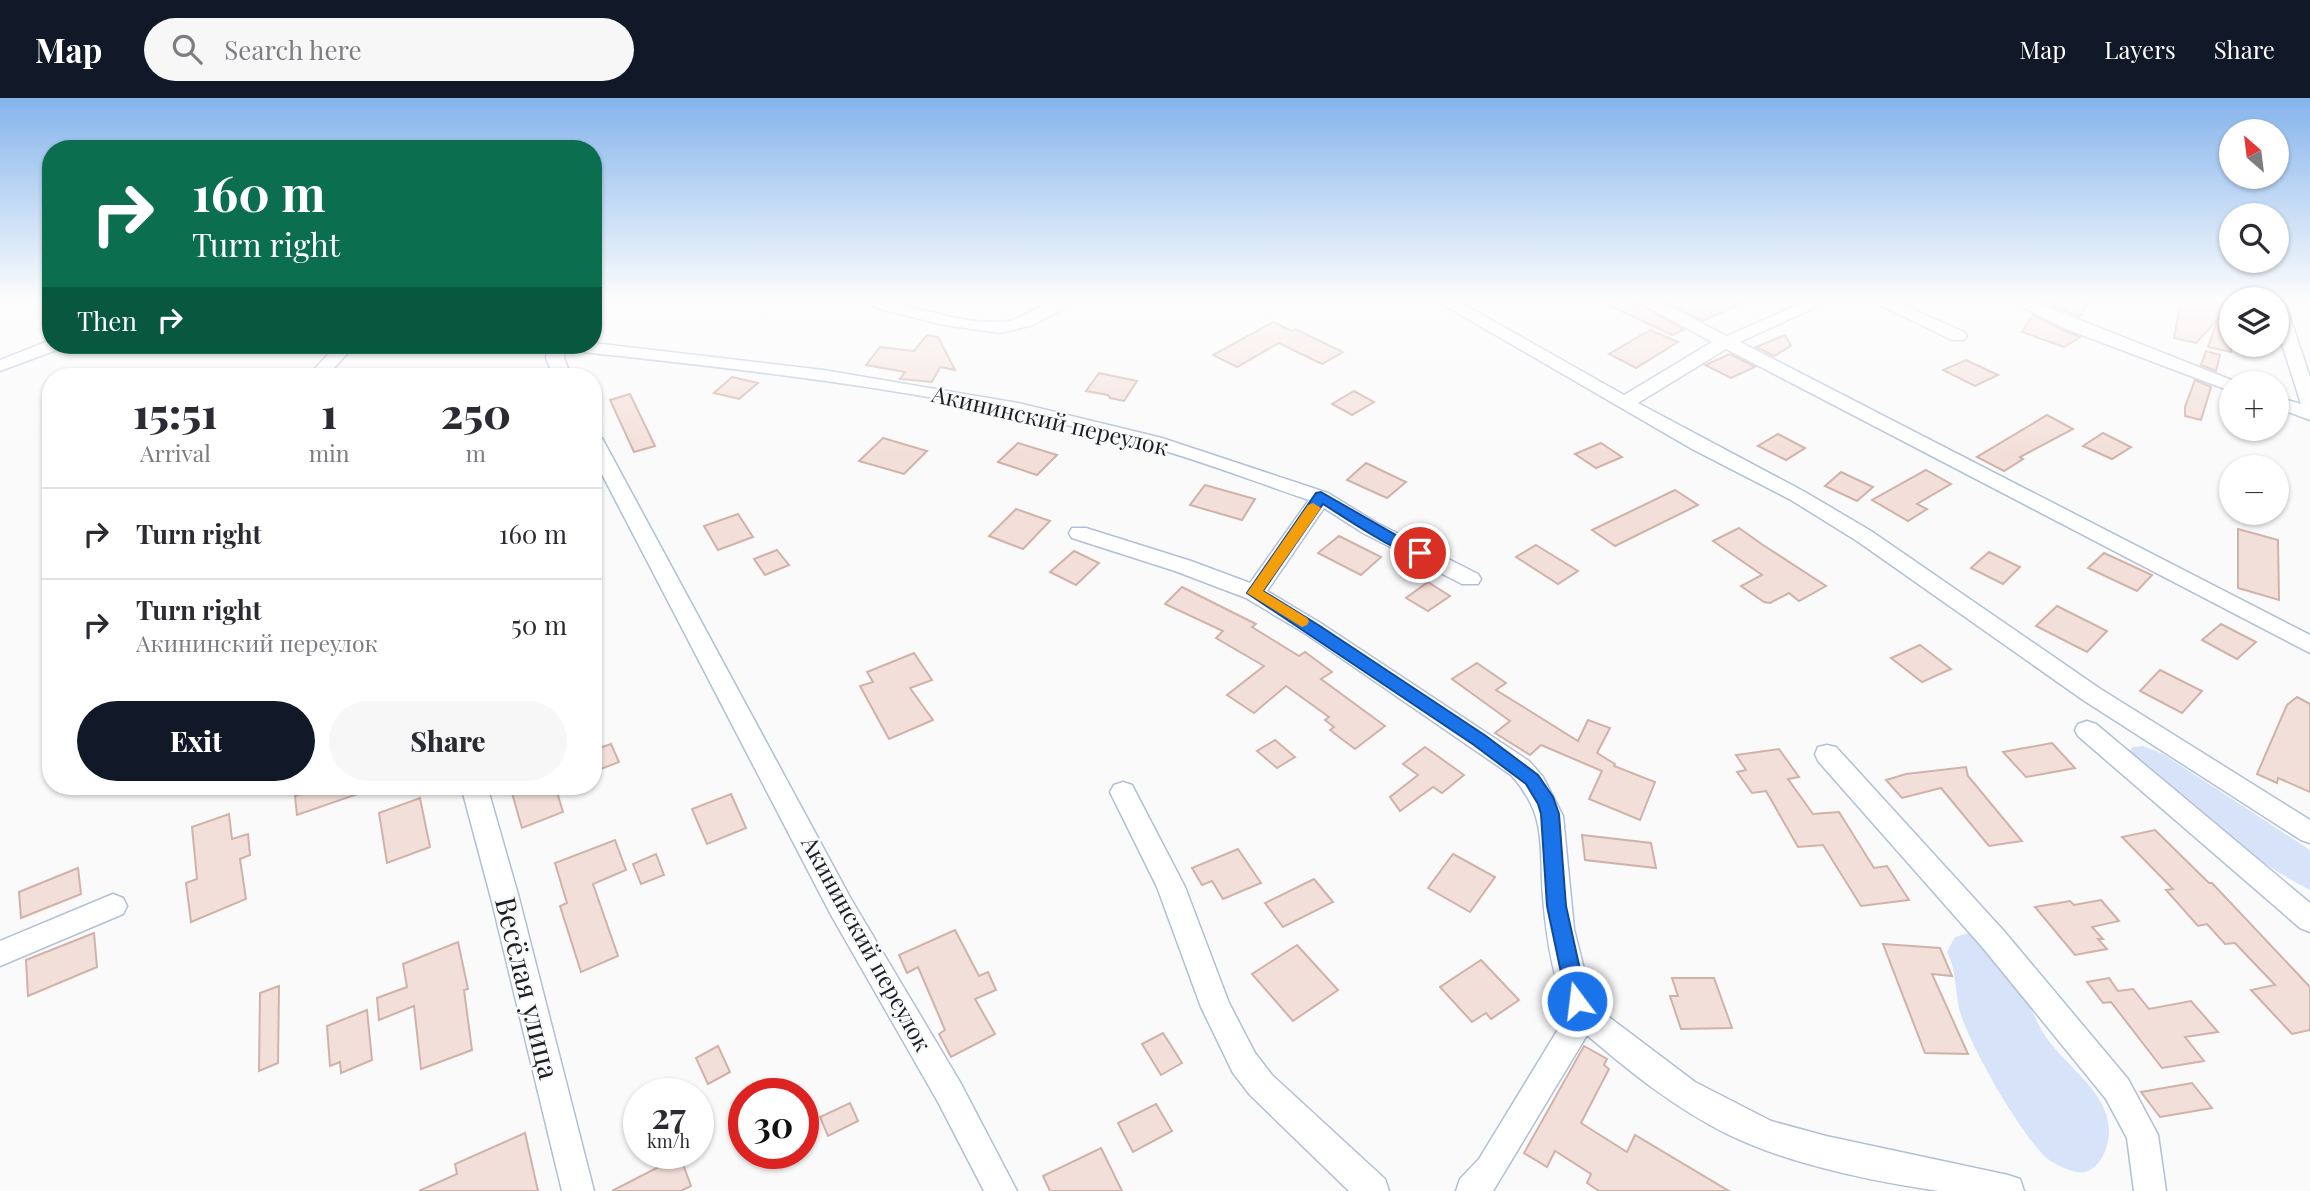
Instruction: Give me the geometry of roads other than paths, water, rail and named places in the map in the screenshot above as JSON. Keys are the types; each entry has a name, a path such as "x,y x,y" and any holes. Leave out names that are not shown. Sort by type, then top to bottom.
{"street":[{"path":"0,366 35,352"},
{"name":"Акининский переулок","path":"630,352 763,366 1018,409 1155,442 1321,496 1370,528 1470,579"},
{"path":"1536,352 1699,445 1798,496 1864,536 2091,694 2310,833"},
{"path":"1626,402 1710,352"},
{"path":"1746,352 2310,645"},
{"path":"2144,352 2219,380"},
{"path":"2293,352 2310,405"},
{"path":"324,368 338,354"},
{"path":"2289,406 2310,414"},
{"name":"Акининский переулок","path":"602,455 841,907 949,1092 1001,1191"},
{"path":"1254,593 1321,496"},
{"path":"1079,533 1183,566 1254,593 1314,629 1480,740 1532,779 1547,802 1550,814 1557,906 1569,975 1583,1014 1666,1082 1749,1128 1798,1145 2008,1191"},
{"path":"2087,730 2310,920"},
{"path":"1827,754 1993,939 2117,1089 2142,1135 2150,1191"},
{"path":"1123,792 1171,887 1216,1007 1244,1063 1261,1085 1373,1191"},
{"name":"Весёлая улица","path":"476,795 578,1191"},
{"path":"0,954 113,906"},
{"path":"1472,1191 1490,1170 1583,1014"}]}
